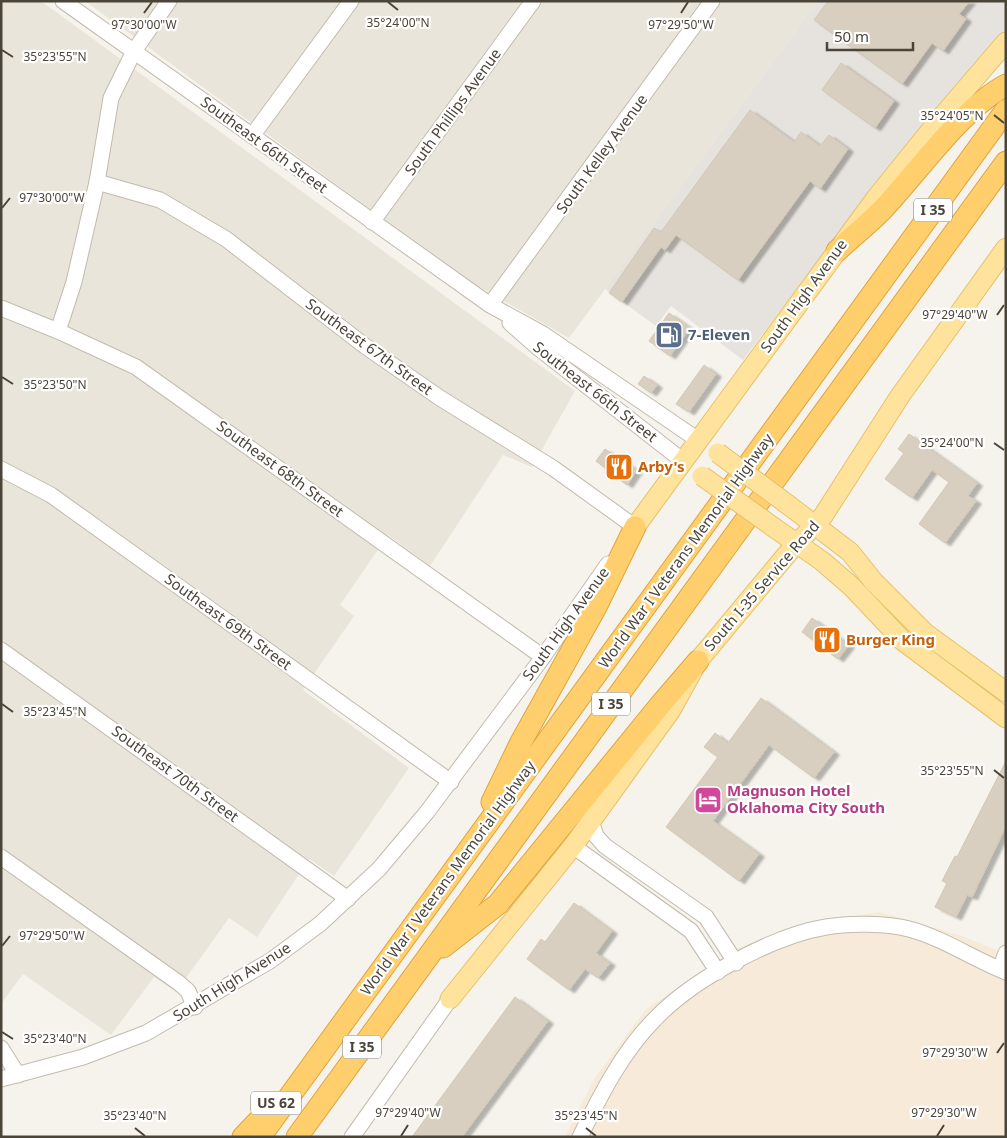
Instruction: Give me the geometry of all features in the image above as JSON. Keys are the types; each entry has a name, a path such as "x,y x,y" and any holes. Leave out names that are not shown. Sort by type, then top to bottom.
{"highway":[{"path":"837,251 882,210 934,150 989,94 1006,85"},
{"name":"World War I Veterans Memorial Highway","path":"260,1137 1006,110"},
{"name":"World War I Veterans Memorial Highway","path":"299,1135 1006,162"},
{"path":"470,847 520,742 596,607 635,527"},
{"path":"423,963 498,904 698,661"},
{"name":"US 62","path":"243,1137 310,1068"}],"main road":[{"name":"South High Avenue","path":"635,527 837,251 928,133 1006,42"},
{"name":"South I-35 Service Road","path":"450,999 573,846 671,710 698,661 796,544 823,516 925,360 1006,248"},
{"name":"Southeast 66th Street","path":"698,440 791,506 850,552 880,588 925,633 1006,692"},
{"name":"Southeast 66th Street","path":"683,461 822,561 852,587 894,634 1006,718"}],"street":[{"name":"Southeast 66th Street","path":"63,1 490,305 543,334 698,440"},
{"path":"58,331 74,282 97,182 111,98 134,51 169,1"},
{"path":"252,136 351,1"},
{"name":"South Phillips Avenue","path":"372,222 533,1"},
{"name":"South Kelley Avenue","path":"490,305 712,1"},
{"name":"Southeast 67th Street","path":"97,182 160,200 226,239 365,346 440,398 554,468 635,527"},
{"name":"Southeast 66th Street","path":"490,305 536,346 683,461"},
{"name":"Southeast 68th Street","path":"1,308 58,331 136,367 543,657"},
{"name":"Southeast 69th Street","path":"1,469 51,495 451,782"},
{"name":"South High Avenue","path":"1,1079 83,1057 146,1033 195,1007 270,961 320,924 379,869 451,782 635,527"},
{"name":"Southeast 70th Street","path":"1,650 348,899"},
{"path":"591,821 596,836 605,846 706,917 736,963"},
{"path":"573,846 692,931 718,972"},
{"path":"1,857 179,983 188,991 195,1007"},
{"path":"580,1137 607,1084 653,1021 686,992 773,942 826,926 879,925 909,929 946,943 1003,971 1006,953"},
{"path":"352,1137 450,999"},
{"path":"1,1048 18,1075"}],"shaded area":[{"path":"1,1 41,1 575,391 532,467 503,455 430,566 388,535 340,605 354,616 303,690 409,768 334,876 309,859 257,937 229,918 176,992 154,977 111,1035 23,974 1,1004"},
{"path":"85,1 818,1 569,338 467,280"},
{"path":"818,1 1006,1 1006,29 850,218 743,360 671,306 656,326 605,289"},
{"path":"880,912 962,936 1006,954 1006,1137 565,1137 594,1079 646,1009 738,948 803,925"}],"building":[{"path":"828,1 970,1 959,14 966,19 943,51 932,43 902,84 814,20"},
{"path":"841,63 894,101 875,128 822,90"},
{"path":"750,110 794,142 801,132 820,146 829,135 848,149 820,189 810,181 738,280 676,235 665,250 661,247 622,302 609,293 654,228 661,232"},
{"name":"7-Eleven","path":"669,313 690,328 670,356 649,341"},
{"path":"704,365 716,374 689,412 676,404"},
{"path":"644,376 657,385 651,393 638,384"},
{"path":"909,434 977,483 968,496 976,501 945,543 919,524 949,482 932,470 912,498 885,479 904,453 898,449"},
{"name":"Arby's","path":"605,449 637,470 627,485 596,461"},
{"name":"Burger King","path":"812,618 849,645 838,659 802,632"},
{"name":"Magnuson Hotel Oklahoma City South","path":"761,698 834,752 814,778 769,745 713,821 759,854 739,881 666,827 718,757 704,747 715,733 728,743"},
{"path":"1006,761 1006,826 972,897 967,895 956,917 935,907 947,883 942,881 955,856 957,857"},
{"path":"574,903 612,931 596,953 610,963 598,978 585,969 569,990 527,959 541,939 545,942"},
{"path":"515,997 548,1021 462,1137 412,1137"}],"place":[{"name":"7-Eleven","path":"669,335"},
{"name":"Arby's","path":"619,467"},
{"name":"Burger King","path":"827,640"},
{"name":"Magnuson Hotel Oklahoma City South","path":"708,800"}]}
